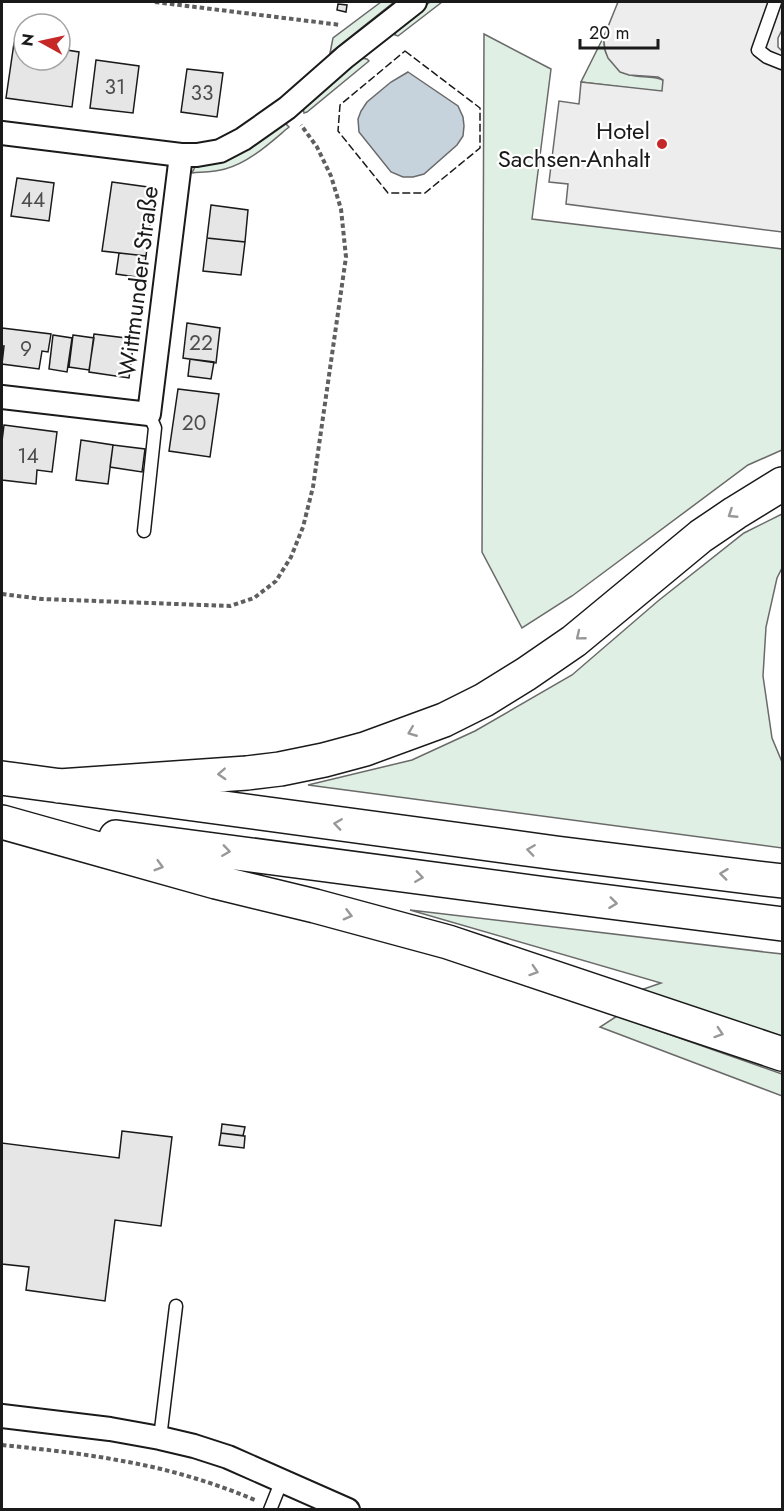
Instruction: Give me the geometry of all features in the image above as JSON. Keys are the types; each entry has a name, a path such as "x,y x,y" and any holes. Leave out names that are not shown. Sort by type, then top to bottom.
{"highway":[{"path":"59,786 280,769 365,749 444,720 484,700 574,641 701,536 783,484"},
{"path":"2,778 556,853 783,881"},
{"path":"2,822 783,924"},
{"path":"2,822 216,882 448,942 783,1054"}],"street":[{"path":"2,133 181,155 220,151 232,146 287,108 345,57 415,2"},
{"name":"Wittmunder Straße","path":"2,397 148,414 181,155"},
{"path":"2,1416 110,1429 160,1438 228,1457 348,1509"}],"lane":[{"path":"775,2 758,50 767,57 783,63"},
{"name":"Wittmunder Straße","path":"144,531 155,428 148,414"},
{"path":"160,1438 176,1306"},
{"path":"271,1508 282,1480"}],"path":[{"path":"155,2 341,24"},
{"path":"2,594 42,599 230,606 254,598 276,581 291,557 303,527 313,487 346,257 341,209 331,176 318,147 287,108"},
{"path":"2,1445 117,1460 168,1471 236,1492 271,1508"}],"green space":[{"path":"381,2 394,2 330,53 333,38"},
{"path":"430,2 442,2 398,36 395,35 396,30"},
{"path":"484,34 551,69 532,219 782,249 782,450 748,465 572,596 522,628 482,552"},
{"path":"605,34 606,53 624,71 630,75 663,80 666,104 661,92 581,82"},
{"path":"360,58 369,61 304,113 303,107"},
{"path":"283,121 289,127 243,162 221,170 192,173 195,167 232,158 252,146"},
{"path":"782,514 782,568 777,578 766,627 763,676 772,738 782,762 782,848 308,785 412,760 475,731 572,675 658,601 744,533"},
{"path":"410,910 782,954 782,1037 638,991 661,983"},
{"path":"617,1016 782,1074 782,1096 600,1027"}],"shaded area":[{"name":"Hotel Sachsen-Anhalt","path":"618,2 782,2 782,30 778,38 778,47 782,51 782,232 566,204 568,184 549,182 559,101 579,104 581,82 662,91 663,80 658,77 629,75 620,72 608,58 605,50 605,34"},
{"path":"408,72 458,106 464,126 463,136 457,145 424,174 403,177 391,172 359,132 358,119 367,102 391,82"}],"building":[{"path":"338,4 347,5 346,12 337,10"},
{"path":"72,51 79,52 72,107 6,98 12,57 12,72 72,72"},
{"path":"96,60 139,66 133,113 90,108"},
{"path":"187,69 223,73 217,117 181,112"},
{"path":"17,178 54,183 49,221 11,216"},
{"path":"112,182 155,188 146,256 102,251"},
{"path":"211,205 248,210 245,242 207,238"},
{"path":"207,238 245,242 241,275 203,271"},
{"path":"119,253 146,256 143,278 116,274"},
{"path":"187,323 220,328 216,363 183,358"},
{"path":"2,328 51,334 48,352 42,351 39,369 2,364 4,346 2,346"},
{"path":"94,334 134,339 129,378 89,372"},
{"path":"53,335 72,338 67,372 49,369"},
{"path":"73,335 94,338 89,370 69,367"},
{"path":"190,359 214,362 211,379 188,376"},
{"path":"178,389 219,394 210,457 169,451"},
{"path":"4,425 57,432 52,472 37,470 36,484 2,480"},
{"path":"81,440 113,445 108,484 76,480"},
{"path":"113,445 145,449 142,472 110,467"},
{"path":"222,1124 245,1127 243,1136 221,1133"},
{"path":"122,1131 172,1137 161,1226 115,1220 105,1301 26,1290 29,1267 2,1264 2,1143 119,1158"},
{"path":"221,1133 245,1136 244,1148 219,1145"}],"fence":[{"path":"405,51 480,108 480,148 425,193 388,193 338,131 340,105 405,51"}],"place":[{"name":"Hotel Sachsen-Anhalt","path":"662,144"}]}
